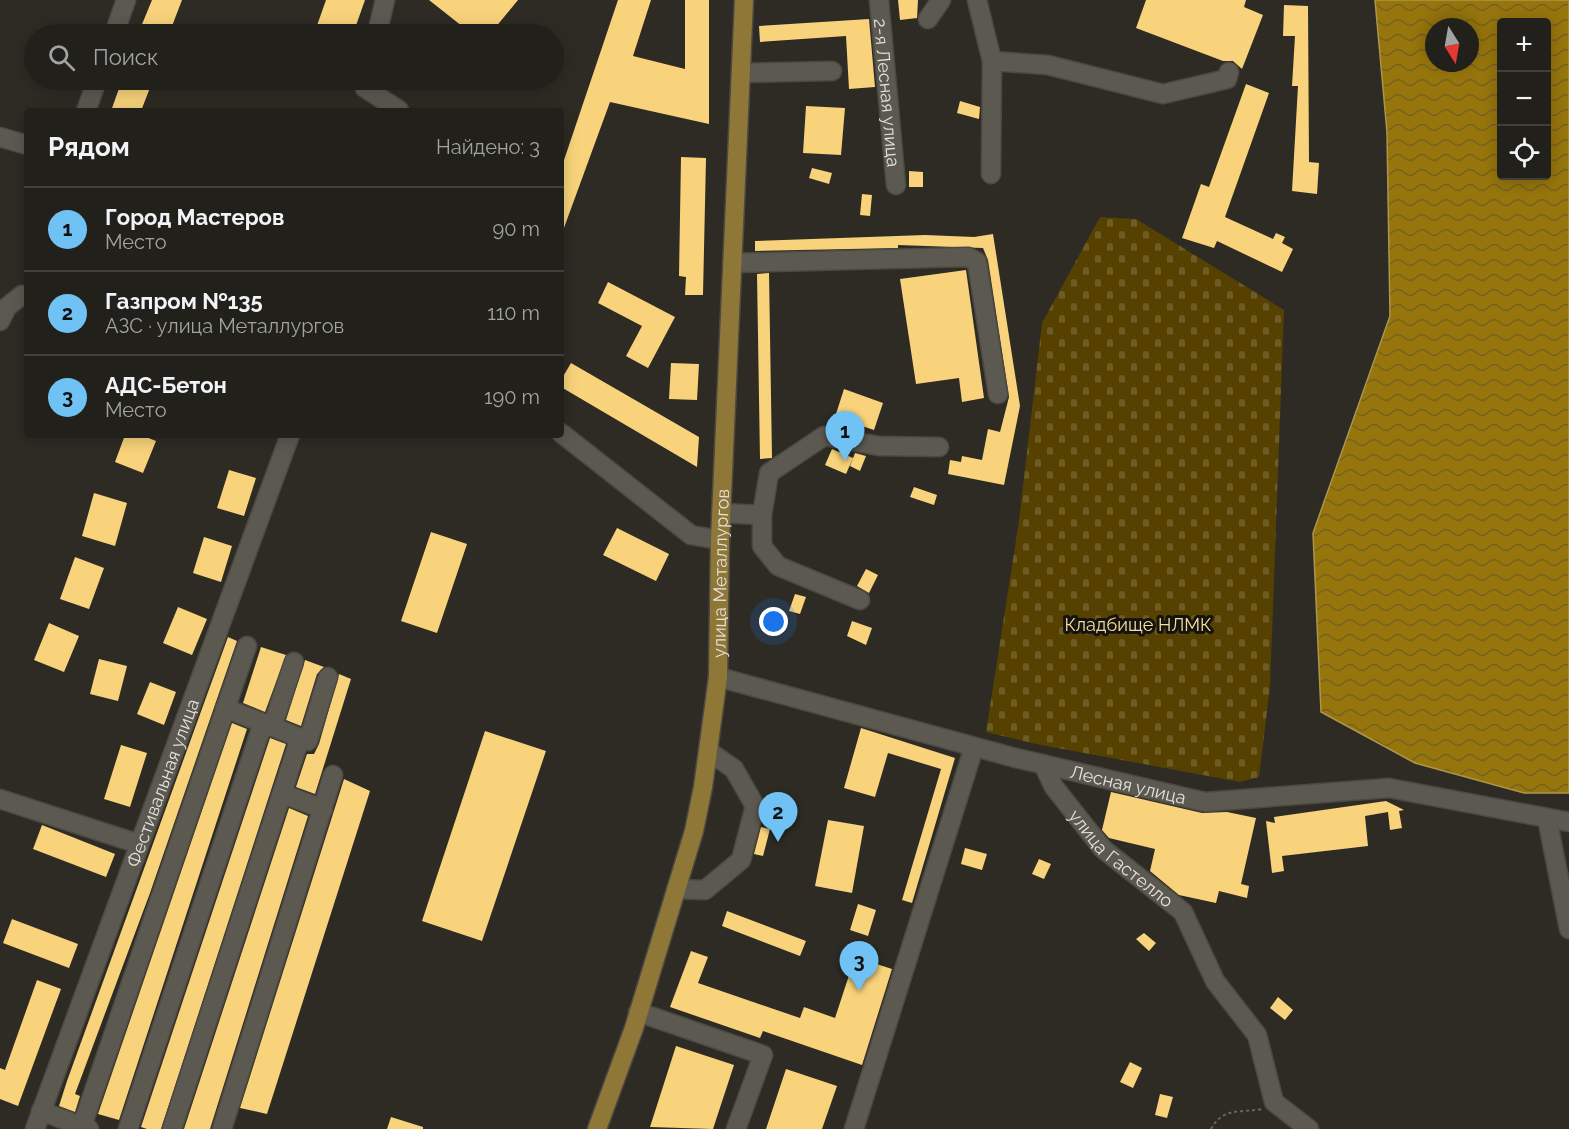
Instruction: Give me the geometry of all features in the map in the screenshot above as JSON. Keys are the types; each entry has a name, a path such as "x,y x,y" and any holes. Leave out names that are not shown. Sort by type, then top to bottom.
{"main road":[{"name":"улица Металлургов","path":"597,1129 638,1012 694,831 708,751 717,677 721,513 744,0"}],"street":[{"path":"118,24 126,0"},
{"path":"379,24 385,0"},
{"name":"2-я Лесная улица","path":"879,0 896,185"},
{"path":"928,19 942,0"},
{"path":"977,0 992,61 991,174"},
{"path":"992,61 1048,65 1163,94 1227,79 1229,72"},
{"path":"741,73 832,70"},
{"path":"87,108 93,90"},
{"path":"367,90 396,108"},
{"path":"0,136 24,144"},
{"path":"732,263 968,256 977,262 998,394"},
{"path":"0,321 7,307 24,296"},
{"path":"564,435 691,535 720,540"},
{"path":"860,600 778,566 762,546 762,515 769,472 824,436 879,446 939,447"},
{"name":"Фестивальная улица","path":"35,1129 289,438"},
{"path":"721,513 762,515"},
{"path":"41,1111 85,1128 247,646"},
{"path":"128,1129 267,725 294,662"},
{"path":"225,708 308,741 328,677"},
{"name":"Лесная улица","path":"717,677 974,747 1204,802 1389,788 1569,822"},
{"path":"172,1129 300,738"},
{"path":"854,1129 974,747"},
{"path":"676,889 705,890 741,860 755,806 734,769 708,751"},
{"name":"улица Гастелло","path":"1042,764 1054,787 1103,849 1184,912 1215,981 1257,1035 1274,1102"},
{"path":"222,1129 333,775"},
{"path":"283,794 323,809"},
{"path":"0,799 139,844"},
{"path":"1547,818 1552,856 1569,929"},
{"path":"638,1012 763,1055 736,1129"},
{"path":"1274,1102 1309,1129"}],"path":[{"path":"1211,1129 1216,1120 1229,1111 1239,1113 1262,1109 1274,1102"}],"green space":[{"name":"Кладбище НЛМК","path":"1100,217 1136,219 1284,310 1270,686 1259,777 1240,782 1036,744 986,732 1019,521 1042,323"}],"water":[{"path":"1375,0 1569,0 1569,793 1524,793 1415,763 1321,712 1313,533 1390,316 1387,132"}],"building":[{"path":"152,0 182,0 173,24 142,24"},
{"path":"326,0 365,0 357,24 318,24"},
{"path":"429,0 518,0 498,24 459,24"},
{"path":"618,0 651,0 633,56 685,69 685,0 709,0 709,124 610,102 564,228 564,160"},
{"path":"898,0 918,0 917,18 900,20"},
{"path":"1146,0 1246,0 1244,7 1263,15 1242,69 1233,61 1223,61 1136,28"},
{"path":"1284,5 1308,6 1309,162 1319,163 1317,194 1292,191 1298,86 1292,86 1295,36 1283,36"},
{"path":"869,19 875,87 849,89 846,36 760,42 759,26"},
{"path":"1246,84 1269,93 1225,217 1273,239 1276,233 1285,237 1282,243 1293,249 1282,272 1217,241 1214,248 1182,238 1201,184 1209,187"},
{"path":"118,90 149,90 142,108 112,108"},
{"path":"960,101 980,107 979,119 957,113"},
{"path":"806,106 845,108 841,155 803,153"},
{"path":"681,157 706,158 703,295 685,295 686,277 679,276"},
{"path":"812,168 832,173 829,184 809,178"},
{"path":"909,171 923,172 923,187 909,187"},
{"path":"862,194 872,195 870,216 860,215"},
{"path":"993,234 1020,406 1004,485 948,474 950,460 961,462 962,456 982,460 988,429 1000,432 1009,397 988,260 983,248 898,245 898,248 755,251 755,241 925,235 974,237"},
{"path":"966,270 984,398 962,402 959,378 916,384 900,279"},
{"path":"769,273 772,458 760,459 757,274"},
{"path":"608,282 675,317 648,368 626,356 642,326 598,303"},
{"path":"571,363 699,437 697,467 564,389 564,375"},
{"path":"671,363 699,364 697,400 669,399"},
{"path":"844,389 883,403 874,430 835,417"},
{"path":"124,438 148,438 156,441 143,473 115,462"},
{"path":"832,449 853,458 846,474 825,465"},
{"path":"855,453 866,456 860,471 850,466"},
{"path":"229,470 256,478 244,516 217,508"},
{"path":"914,487 937,495 934,505 910,497"},
{"path":"94,493 127,503 115,546 82,536"},
{"path":"617,528 669,554 656,581 603,555"},
{"path":"431,532 467,544 437,633 401,621"},
{"path":"204,537 232,546 221,582 193,573"},
{"path":"75,557 104,568 89,609 60,599"},
{"path":"866,569 878,575 869,593 857,586"},
{"path":"795,594 806,597 800,614 789,611"},
{"path":"178,607 207,619 192,655 163,643"},
{"path":"852,621 872,628 866,645 847,636"},
{"path":"49,623 79,636 64,672 34,660"},
{"path":"228,637 237,641 150,893 75,1094 80,1096 75,1112 59,1106 67,1081"},
{"path":"261,647 286,655 265,712 243,703"},
{"path":"99,659 127,666 118,701 90,694"},
{"path":"305,660 324,667 317,674 301,726 286,720"},
{"path":"339,674 351,679 315,794 296,787 307,754 314,754 319,744"},
{"path":"150,682 176,692 164,725 137,714"},
{"path":"232,723 247,729 119,1120 98,1114"},
{"path":"861,728 955,758 912,903 902,900 941,769 888,753 875,797 844,788"},
{"path":"485,731 546,751 482,941 422,921"},
{"path":"270,738 286,744 161,1129 147,1129 141,1127"},
{"path":"121,745 147,753 130,807 104,799"},
{"path":"344,779 370,791 267,1114 240,1108"},
{"path":"1111,792 1202,813 1227,812 1256,818 1241,884 1249,886 1247,898 1219,891 1216,903 1179,895 1150,871 1155,849 1109,838 1102,830"},
{"path":"1386,801 1404,810 1399,811 1402,828 1390,830 1388,812 1365,816 1368,846 1282,856 1284,871 1272,873 1266,821 1275,823 1274,817"},
{"path":"289,808 308,816 210,1129 184,1129"},
{"path":"828,820 864,826 852,893 815,886"},
{"path":"42,825 115,854 106,877 33,849"},
{"path":"761,827 770,829 763,856 754,854"},
{"path":"965,848 987,854 982,870 961,864"},
{"path":"1039,859 1051,864 1044,879 1032,874"},
{"path":"858,904 876,910 868,936 850,930"},
{"path":"727,911 806,941 800,956 722,926"},
{"path":"12,919 78,944 69,968 3,943"},
{"path":"1144,933 1156,943 1149,951 1136,939"},
{"path":"691,951 708,957 698,983 800,1018 804,1007 835,1018 855,957 892,969 862,1065 763,1031 760,1038 670,1007"},
{"path":"37,980 61,989 18,1106 0,1099 0,1068 5,1070"},
{"path":"1278,997 1293,1010 1285,1020 1270,1008"},
{"path":"676,1046 734,1065 713,1129 650,1127"},
{"path":"1130,1062 1142,1068 1133,1088 1120,1082"},
{"path":"786,1069 837,1086 822,1129 766,1129"},
{"path":"1160,1094 1173,1097 1167,1118 1155,1115"},
{"path":"391,1117 423,1127 423,1129 387,1129"}],"place":[{"name":"Город Мастеров","path":"845,461"},
{"name":"Газпром №135","path":"778,842"},
{"name":"АДС-Бетон","path":"859,991"}]}
